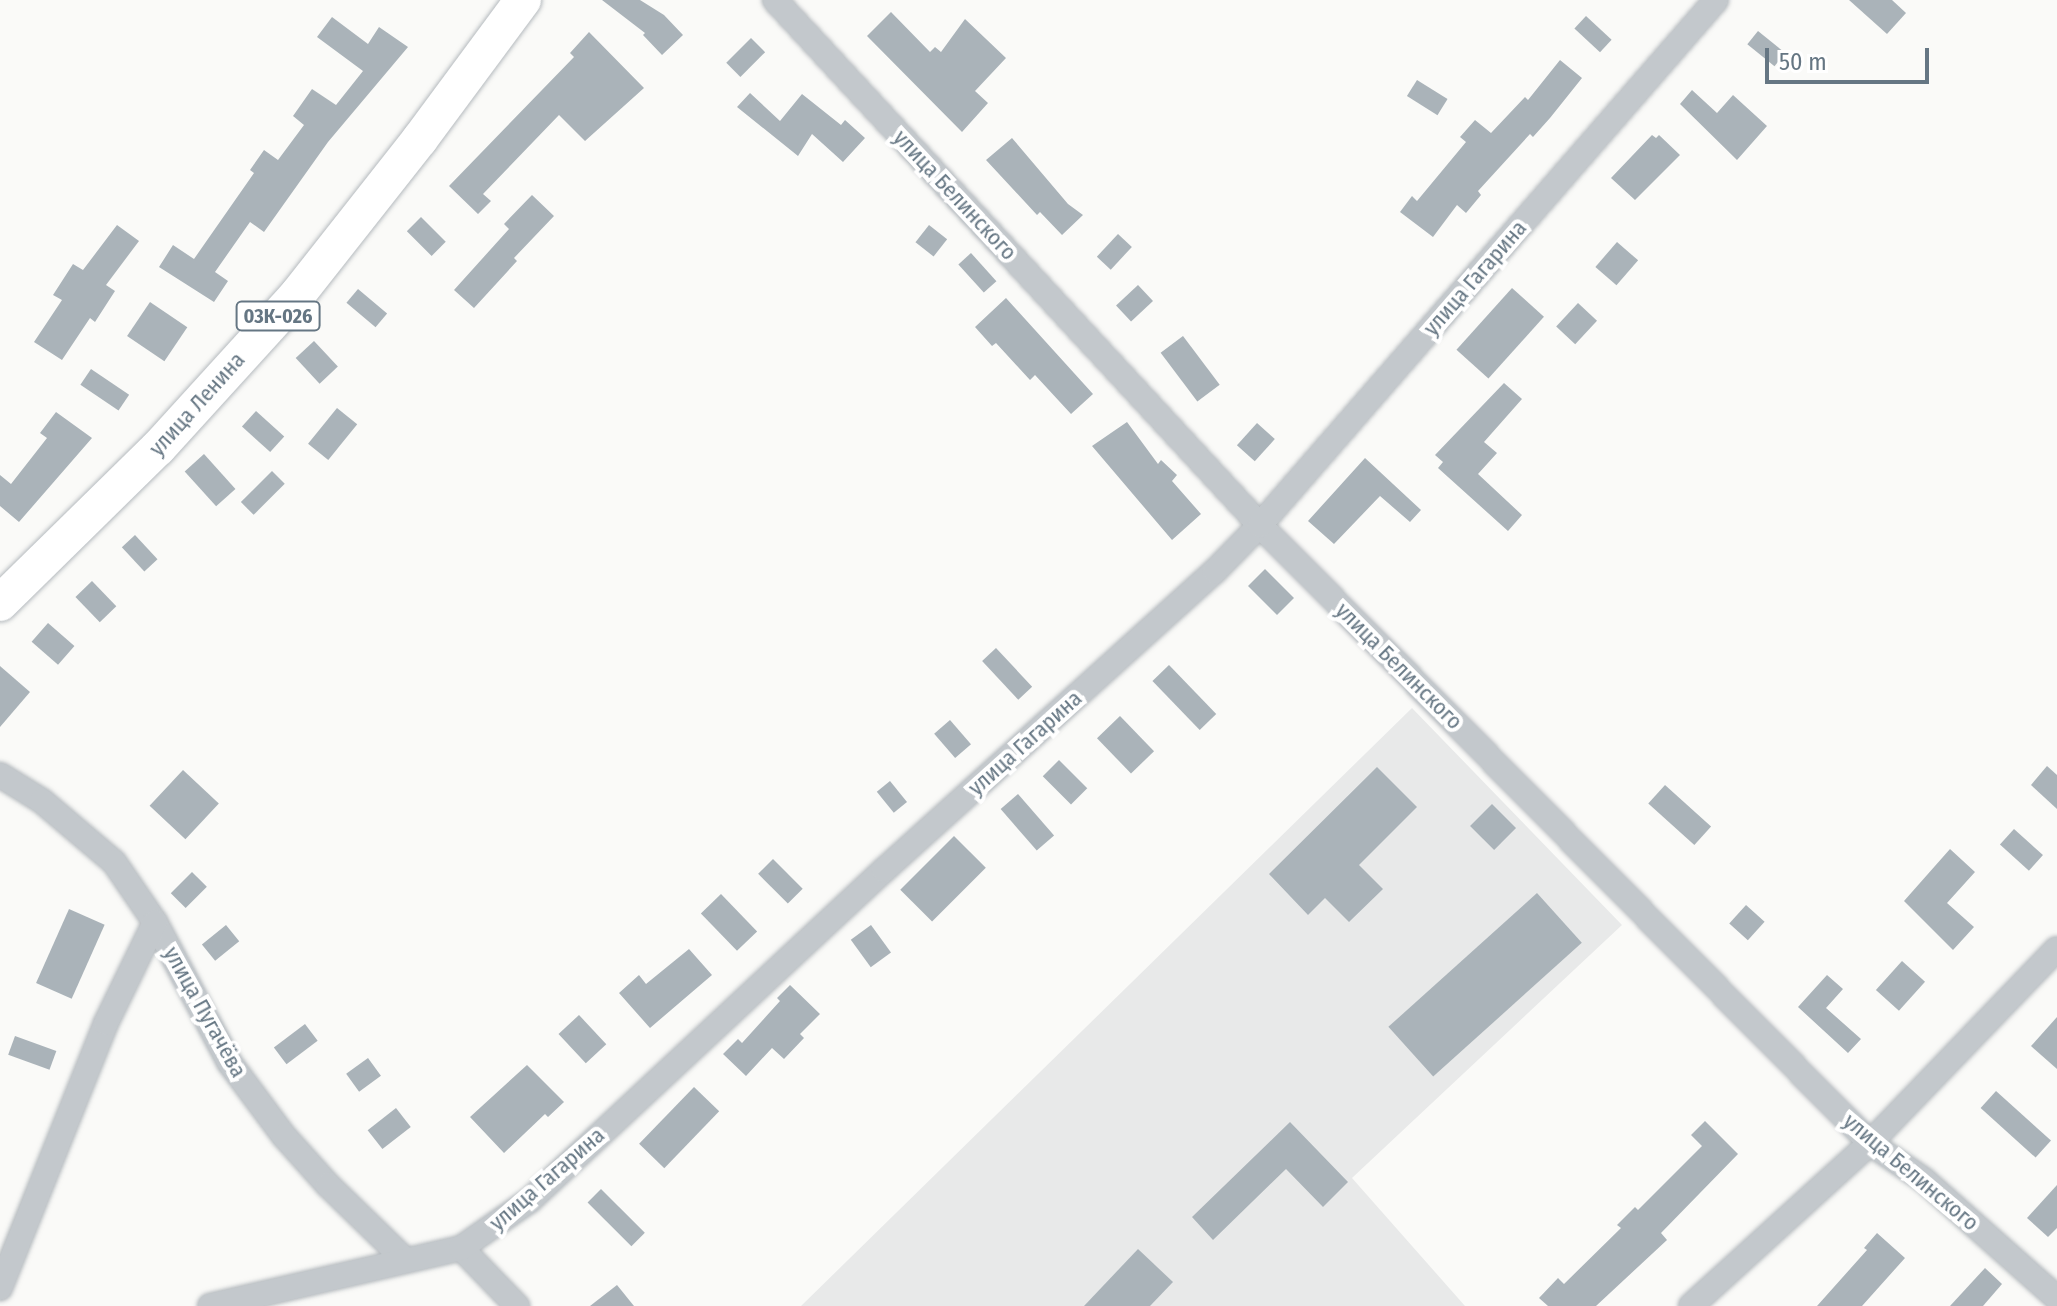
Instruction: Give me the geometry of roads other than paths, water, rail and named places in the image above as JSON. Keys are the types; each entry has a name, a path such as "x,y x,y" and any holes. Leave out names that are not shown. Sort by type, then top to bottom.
{"main road":[{"name":"улица Ленина","path":"0,603 158,448 298,294 420,139 523,0"}],"street":[{"name":"улица Белинского","path":"775,0 1260,525 1870,1143 1924,1180 2057,1298"},
{"name":"улица Гагарина","path":"210,1306 461,1248 530,1200 884,870 1215,571 1260,525 1716,0"},
{"name":"улица Пугачёва","path":"0,775 42,801 114,862 155,922 229,1062 319,1176 405,1260"},
{"path":"0,1288 106,1023 155,922"},
{"path":"1691,1306 1870,1143 2057,949"},
{"path":"461,1248 517,1306"}]}
